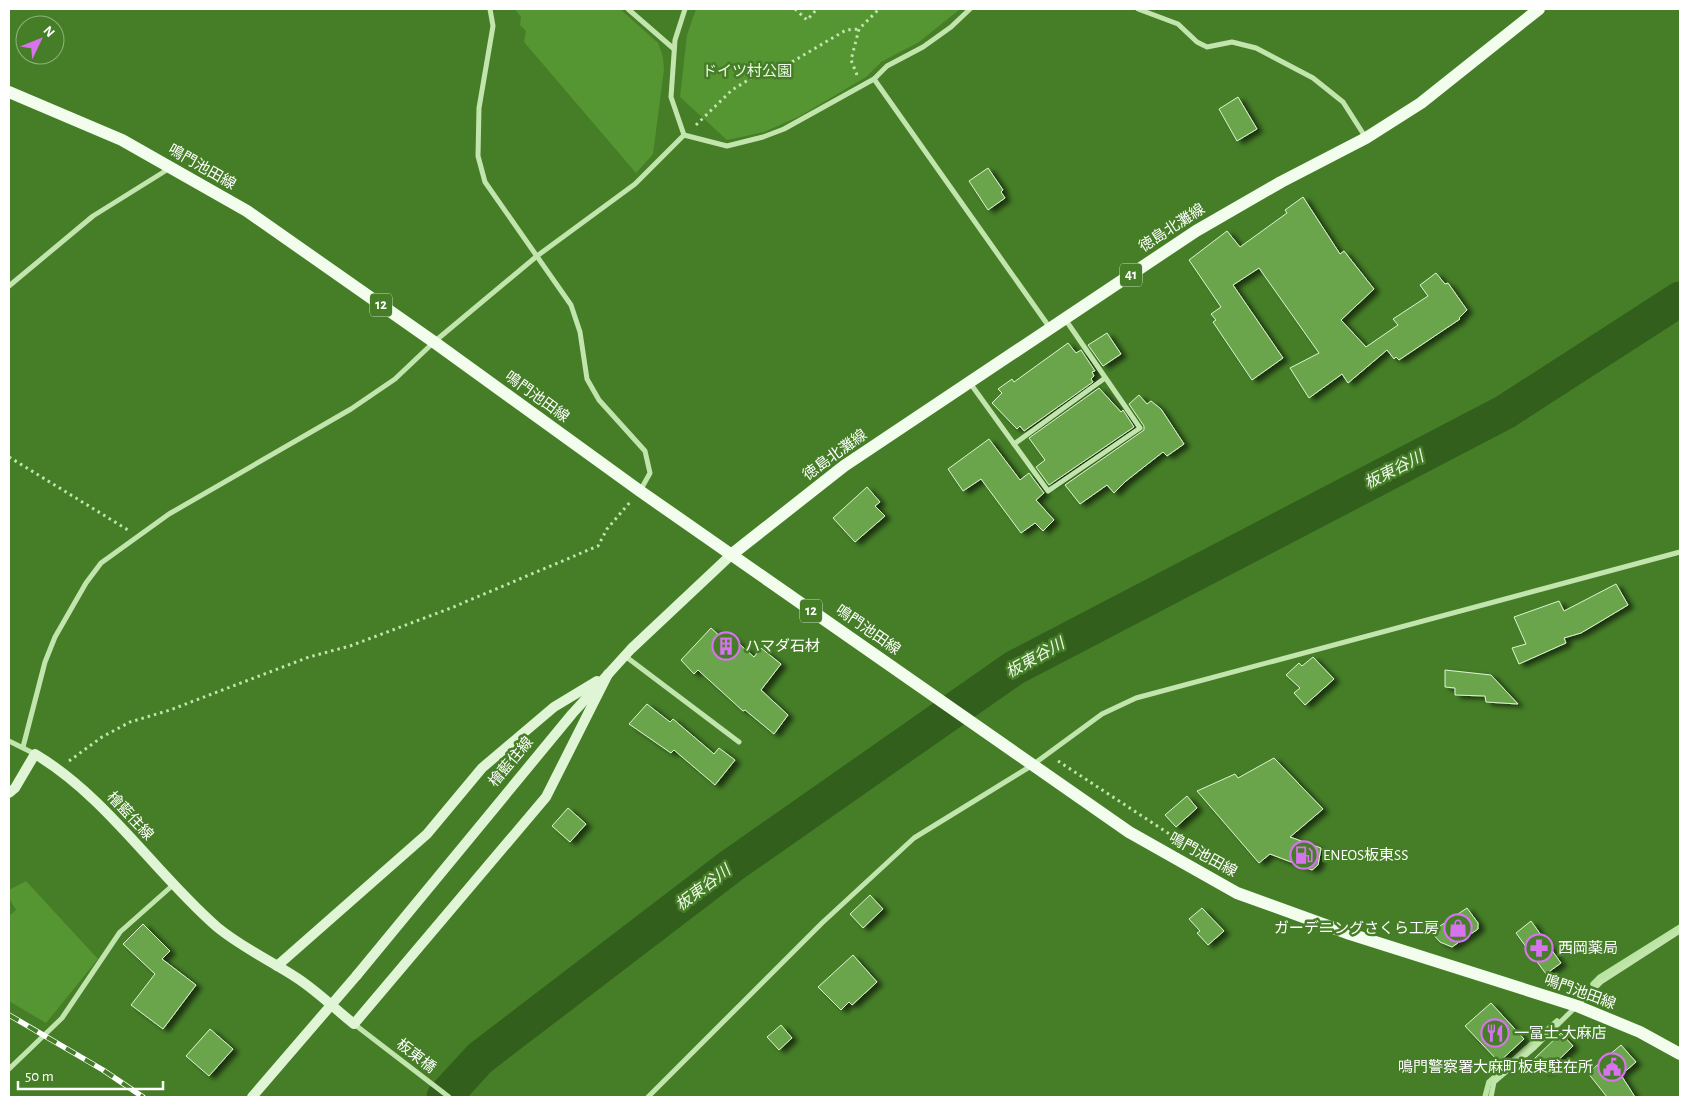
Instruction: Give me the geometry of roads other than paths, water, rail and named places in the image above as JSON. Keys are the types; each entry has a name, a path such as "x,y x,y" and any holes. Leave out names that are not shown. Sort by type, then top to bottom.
{"main road":[{"name":"徳島北灘線","path":"731,555 844,466 1196,230 1366,138 1421,103 1539,9"},
{"name":"鳴門池田線","path":"9,92 122,140 247,211 434,342 640,491 1129,832 1237,893 1350,934 1577,1006 1640,1032 1680,1054"},
{"name":"檜藍住線","path":"252,1097 357,975 520,774 608,674 731,555"},
{"path":"277,966 427,834 482,768 554,707 608,674"},
{"path":"354,1024 546,797 608,674"},
{"name":"檜藍住線","path":"35,754 60,770 99,806 173,885 219,928 299,979 354,1024"},
{"path":"9,793 15,788 35,754"}],"street":[{"path":"490,9 493,26 479,108 478,156 485,182 571,305 580,332 586,379 599,400 645,452 650,473 640,491"},
{"path":"628,9 674,49"},
{"path":"684,135 671,97 674,49 685,9"},
{"path":"684,135 727,146 763,137 784,129 874,79 887,66 923,47 951,27 970,9"},
{"path":"1138,9 1178,24 1197,42 1207,47 1232,42 1256,48 1313,78 1344,102 1366,138"},
{"path":"874,79 1051,329"},
{"path":"23,747 45,662 55,637 86,583 101,563 169,514 351,409 394,379 434,342 538,256 635,184 684,135"},
{"path":"9,286 93,216 170,167"},
{"path":"970,383 1048,491 1140,428 1065,319"},
{"path":"1014,444 1106,378"},
{"path":"648,1097 809,936 914,838 1032,766 1102,714 1136,698 1680,552"},
{"path":"625,656 739,742"},
{"path":"9,741 35,754"},
{"path":"9,1069 62,1018 120,932 173,885"},
{"path":"1491,1097 1494,1082 1536,1047 1616,971 1680,931"},
{"name":"板東橋","path":"354,1024 449,1097"}],"waterway":[{"name":"板東谷川","path":"444,1097 480,1058 731,866 1014,668 1505,412 1680,299"},
{"path":"1593,984 1600,977 1680,927"},
{"path":"1485,1097 1489,1082 1557,1021"}],"railway":[{"path":"9,1015 103,1070 143,1097"}],"place":[{"name":"ハマダ石材","path":"726,646"},
{"name":"ENEOS板東SS","path":"1304,855"},
{"name":"ガーデニングさくら工房","path":"1458,928"},
{"name":"西岡薬局","path":"1539,948"},
{"name":"一冨士 大麻店","path":"1495,1033"},
{"name":"鳴門警察署大麻町板東駐在所","path":"1612,1067"}],"park label":[{"name":"ドイツ村公園","path":"747,71"}]}
